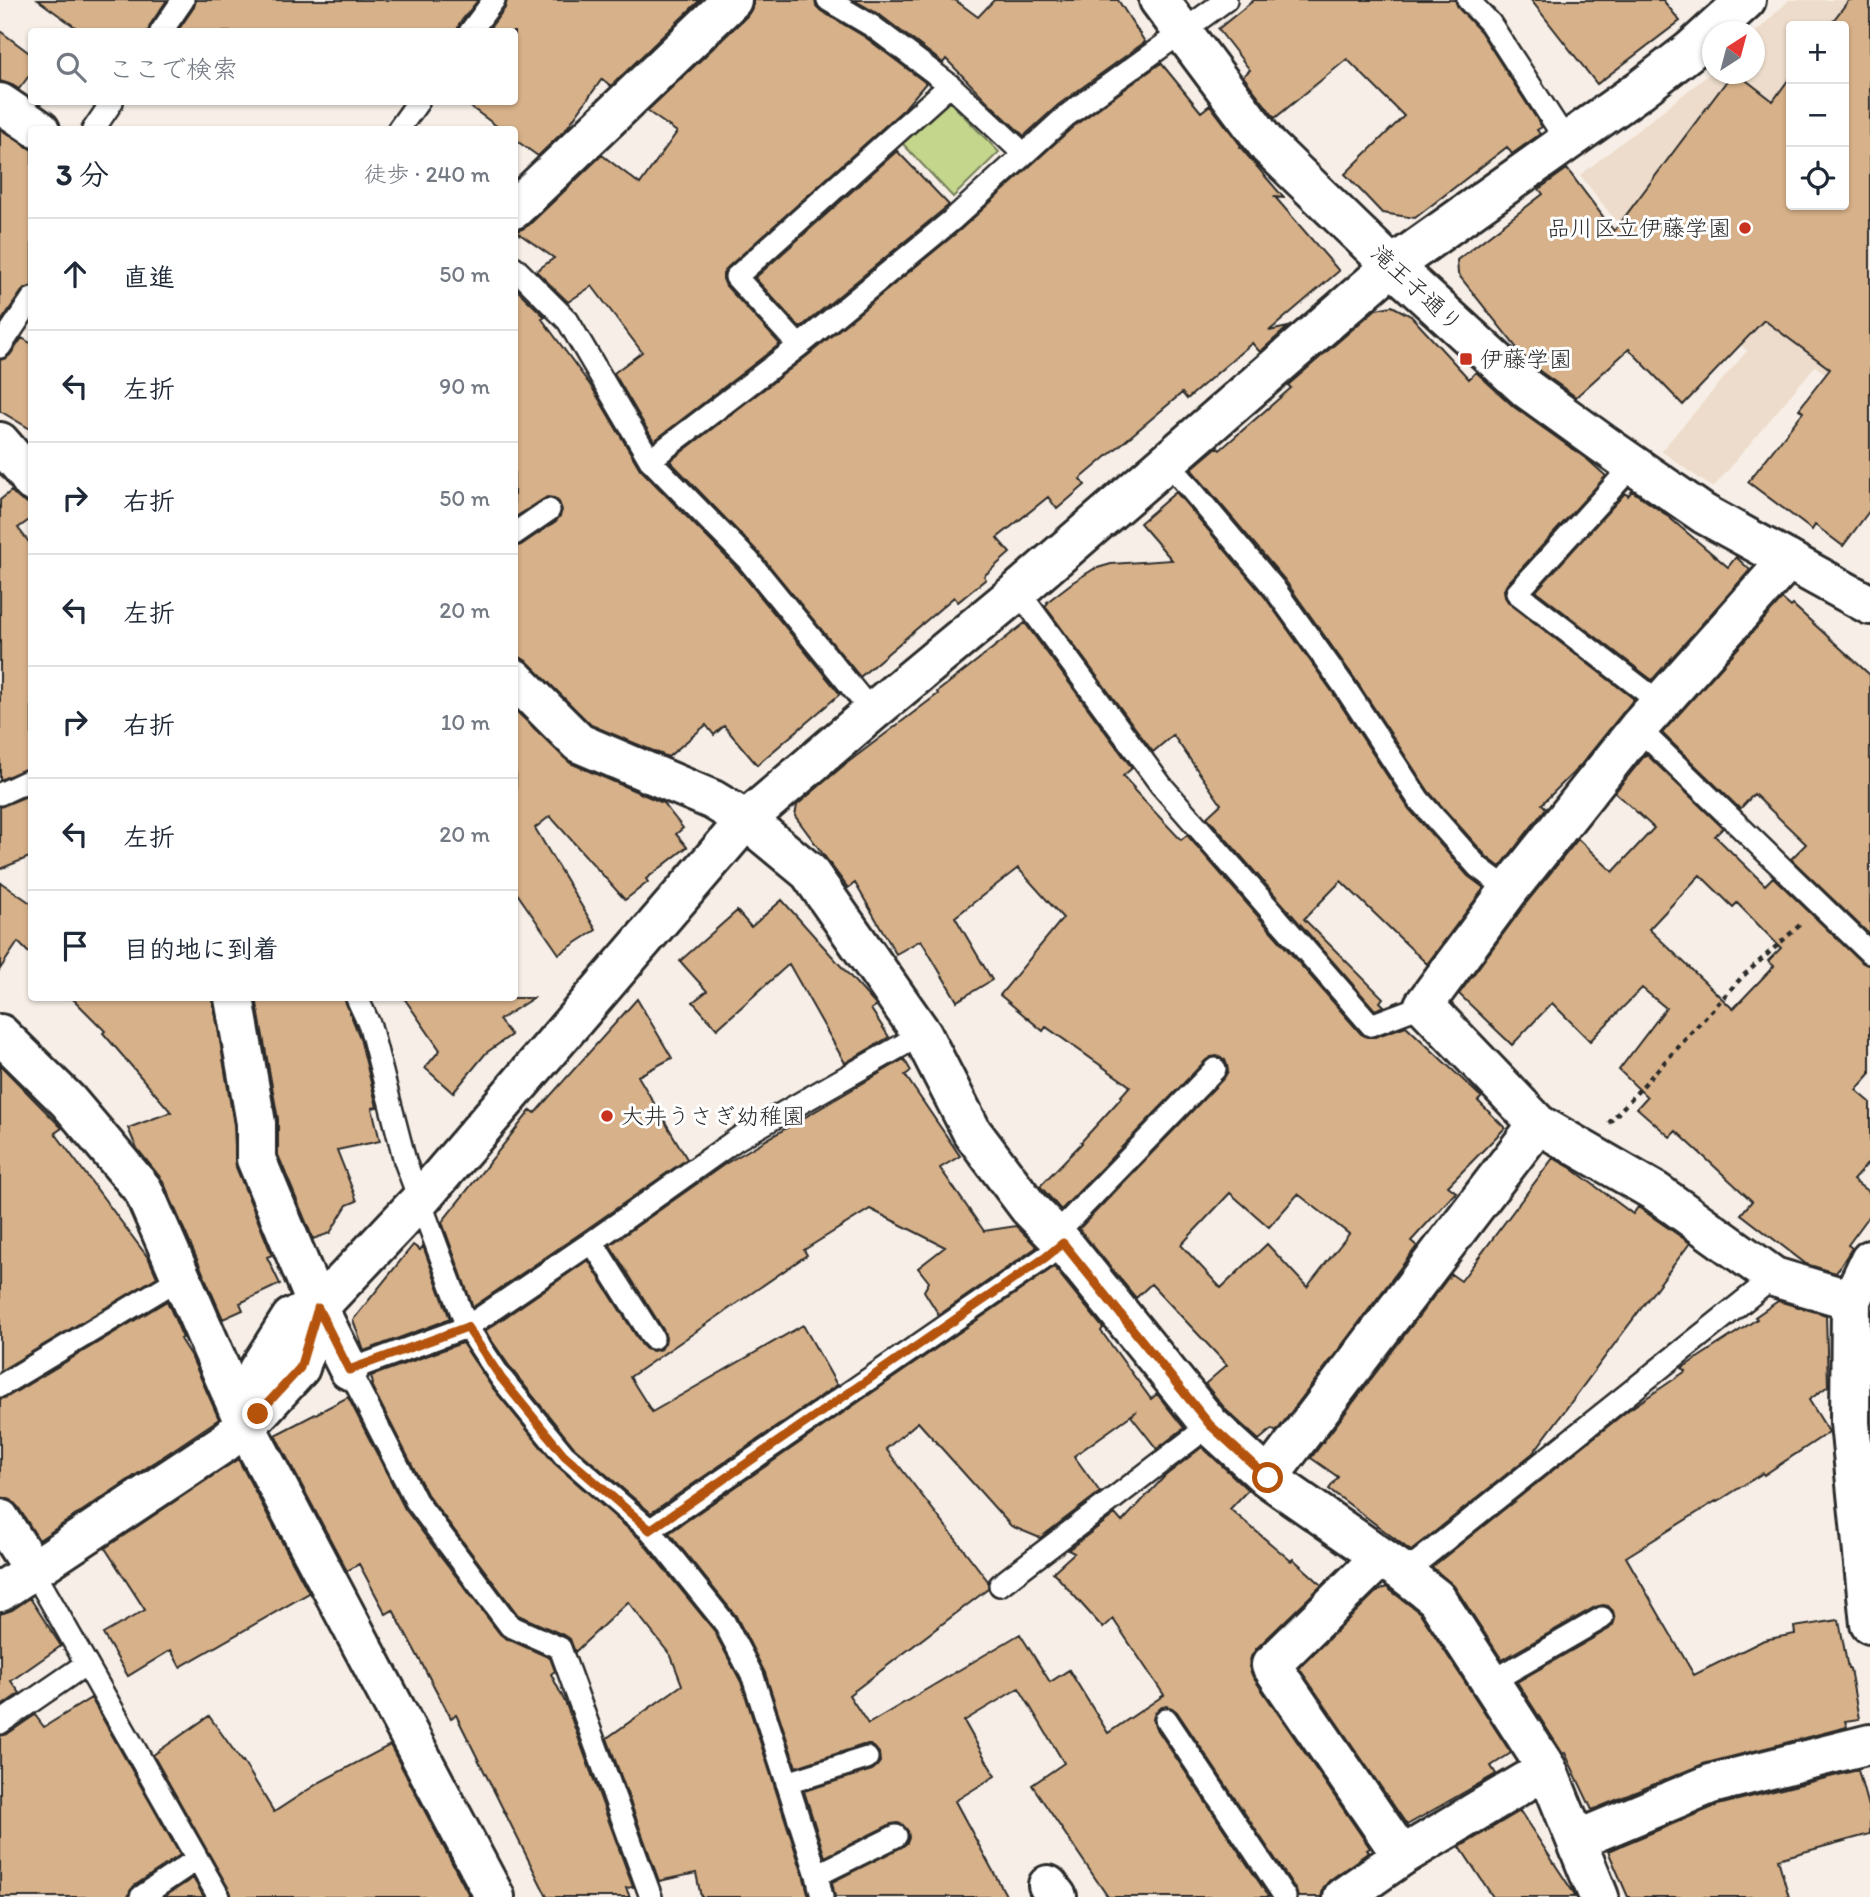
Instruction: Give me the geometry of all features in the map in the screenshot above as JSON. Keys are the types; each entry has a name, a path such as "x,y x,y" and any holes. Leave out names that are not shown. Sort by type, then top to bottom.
{"street":[{"path":"518,205 732,0"},
{"name":"滝王子通り","path":"1159,0 1268,146 1392,266 1527,389 1704,514 1870,605"},
{"path":"0,1592 224,1443 245,1425 258,1370 291,1318 318,1308 421,1199 746,820 1017,591 1392,266 1641,89 1681,58 1746,0"},
{"path":"0,103 34,126"},
{"path":"0,442 28,476"},
{"path":"1788,560 1649,715 1509,890 1423,1005 1538,1124 1656,1192 1774,1277 1857,1327"},
{"path":"518,682 579,743 713,800 746,820 809,872 922,1034 972,1132 1005,1164 1029,1208 1059,1239 1210,1425 1268,1478 1436,1598 1547,1769 1599,1897"},
{"path":"235,1001 256,1123 256,1159 318,1308 349,1370"},
{"path":"0,1034 68,1101 143,1190 245,1425 495,1897"},
{"path":"1268,1478 1538,1124"},
{"path":"1870,1260 1857,1327 1850,1423 1870,1624"},
{"path":"0,1519 33,1570"},
{"path":"1392,1564 1271,1665 1402,1856"},
{"path":"1577,1840 1711,1784 1870,1744"},
{"path":"1343,1897 1402,1856 1547,1769"}],"lane":[{"path":"164,28 183,0"},
{"path":"473,28 494,0"},
{"path":"828,0 872,26 950,85 1024,154"},
{"path":"650,460 799,346 952,220 1066,116 1226,0"},
{"path":"1468,0 1490,23 1567,142"},
{"path":"799,346 736,277 950,85"},
{"path":"96,126 111,105"},
{"path":"401,126 416,105"},
{"path":"518,271 568,321 650,460 748,560 872,712"},
{"path":"0,347 28,305"},
{"path":"1167,461 1274,588 1344,686 1419,800 1478,867 1509,890"},
{"path":"1633,465 1517,593 1649,715 1821,906 1870,953"},
{"path":"518,531 548,510"},
{"path":"1017,591 1161,785 1371,1025 1423,1005"},
{"path":"0,794 28,781"},
{"path":"358,1001 370,1026 405,1161 467,1327 501,1378 564,1455 650,1530 724,1622 753,1677 822,1897"},
{"path":"651,1897 560,1648 510,1626 416,1501 349,1370 467,1327 737,1139 922,1034"},
{"path":"650,1530 1046,1257 1059,1239 1215,1069"},
{"path":"592,1242 653,1338"},
{"path":"1392,1564 1774,1277"},
{"path":"0,1387 180,1278"},
{"path":"1000,1585 1210,1425"},
{"path":"33,1570 219,1897"},
{"path":"1491,1682 1602,1618"},
{"path":"0,1723 86,1664"},
{"path":"1166,1718 1285,1897"},
{"path":"787,1783 867,1758"},
{"path":"817,1875 896,1836"},
{"path":"141,1897 197,1859"}],"path":[{"path":"1584,1151 1742,976 1821,906"}],"shaded area":[{"name":"品川区立伊藤学園","path":"1789,0 1870,0 1870,407 1815,366 1713,488 1661,451 1747,351 1639,251 1580,175 1702,80 1702,84 1765,84 1765,23"}],"green space":[{"path":"948,100 999,152 953,197 902,143"}],"building":[{"path":"38,0 167,0 149,28 76,28"},
{"path":"196,0 478,0 458,28 180,28"},
{"path":"507,0 700,0 611,86 602,79 566,129 538,156 518,142 518,126 497,126 468,105 518,105 518,28 490,28 505,8"},
{"path":"753,0 815,0 821,11 865,37 926,83 904,109 727,268 723,274 726,286 780,344 654,441 614,373 642,352 592,286 568,302 536,271 554,258 518,231 529,225 602,155 640,184 677,132 647,111 747,16 753,7"},
{"path":"854,0 955,0 978,17 994,0 1118,0 1145,42 1058,105 1024,136 946,59 943,63 880,15"},
{"path":"1254,0 1455,0 1459,9 1480,31 1542,127 1537,130 1540,134 1512,154 1507,147 1415,218 1382,213 1345,174 1404,116 1347,59 1275,118 1243,76 1250,70 1218,29"},
{"path":"1531,0 1663,0 1680,21 1597,84"},
{"path":"1849,0 1870,0 1870,510 1843,546 1815,525 1812,530 1748,482 1803,412 1799,409 1830,369 1764,320 1683,405 1629,349 1576,397 1524,357 1458,274 1457,260 1543,194 1539,189 1567,169 1614,231 1724,84 1751,84 1773,101 1786,83 1786,210 1849,210 1849,21 1833,21"},
{"path":"0,31 28,52 28,77 19,89 0,81"},
{"path":"1161,63 1201,112 1210,105 1240,147 1284,198 1275,197 1339,271 1269,331 1288,327 1260,352 1252,343 1187,399 1182,393 1080,479 1085,485 1057,509 1048,497 997,538 1010,553 984,576 986,579 958,602 954,597 860,677 758,552 670,461 807,356 960,230 1074,126"},
{"path":"0,129 28,147 28,288 22,291 0,323"},
{"path":"897,151 949,205 800,328 755,278"},
{"path":"518,291 545,317 542,319 593,389 640,469 738,569 840,694 757,765 724,726 714,735 706,725 668,757 591,725 529,663 518,657 518,546 560,516 562,510 559,502 547,497 518,515"},
{"path":"1392,306 1411,316 1469,379 1476,372 1514,407 1606,476 1504,590 1509,603 1634,699 1580,766 1542,804 1546,808 1500,867 1487,857 1429,792 1355,679 1285,580 1191,469 1217,447 1220,450 1291,388 1288,385 1376,309"},
{"path":"22,338 28,342 28,428 0,411 0,360 10,355"},
{"path":"11,491 28,503 28,521 18,528 28,541 28,768 0,780 0,500"},
{"path":"1632,491 1665,514 1728,567 1736,557 1750,570 1652,680 1536,591 1625,493 1628,496"},
{"path":"1176,492 1264,596 1333,693 1409,809 1468,876 1484,888 1427,964 1341,881 1304,919 1383,998 1380,1002 1384,1006 1375,1010 1207,817 1221,804 1173,735 1153,752 1045,606 1073,582 1094,569 1111,564 1172,560 1140,523"},
{"path":"1782,599 1791,607 1793,605 1870,675 1870,935 1791,859 1806,844 1754,794 1740,809 1662,733"},
{"path":"1025,623 1132,768 1123,776 1133,789 1181,840 1187,835 1361,1034 1375,1037 1406,1026 1482,1097 1478,1101 1505,1128 1448,1186 1456,1192 1411,1241 1417,1246 1276,1432 1272,1429 1259,1440 1226,1410 1205,1384 1227,1365 1151,1284 1136,1298 1079,1229 1224,1078 1228,1071 1225,1060 1217,1056 1206,1060 1061,1210 1040,1186 1082,1143 1130,1086 1046,1027 1043,1031 1000,995 1063,918 1018,868 955,917 992,980 957,1001 921,940 896,954 855,883 848,888 795,816 797,805 843,766 938,694 937,692","holes":["1230,1193 1269,1227 1298,1194 1349,1234 1307,1287 1267,1244 1221,1288 1181,1245"]},
{"path":"518,713 570,763 663,803 683,828 676,834 687,847 646,879 648,882 625,900 550,816 535,828 596,930 559,954 518,895"},
{"path":"1646,754 1723,828 1715,836 1765,885 1773,877 1861,962 1870,966 1870,1074 1856,1090 1870,1102 1870,1161 1853,1180 1870,1193 1870,1215 1848,1245 1852,1248 1836,1273 1806,1264 1741,1214 1752,1201 1676,1131 1670,1137 1637,1108 1647,1097 1619,1070 1666,1008 1642,988 1590,1041 1552,1003 1512,1045 1459,994 1526,903 1578,839 1613,872 1654,828 1615,792","holes":["1700,875 1733,907 1737,903 1781,948 1768,961 1774,966 1733,1009 1649,929"]},
{"path":"28,796 28,858 0,869 0,807"},
{"path":"0,882 28,901 28,952 18,942 0,969"},
{"path":"782,900 874,1003 876,1006 871,1009 889,1037 845,1063 789,964 717,1029 693,1002 707,991 680,961 737,911 751,927"},
{"path":"518,998 533,998 499,1020 511,1035 486,1053 453,1093 425,1068 440,1050 406,1001 518,1001"},
{"path":"637,999 672,1058 638,1076 687,1159 473,1307 442,1222 531,1110 535,1113"},
{"path":"75,1001 213,1001 234,1125 236,1167 272,1255 267,1257 280,1284 240,1303 243,1310 223,1319 163,1181 136,1147 128,1128 171,1112 103,1033 105,1031"},
{"path":"257,1001 345,1001 360,1038 377,1107 372,1108 380,1141 337,1150 357,1201 347,1205 330,1233 313,1239 278,1155 278,1119"},
{"path":"904,1059 911,1071 905,1075 960,1156 940,1168 984,1231 1016,1226 1037,1247 939,1315 924,1291 929,1282 918,1268 945,1247 870,1209 804,1250 807,1255 630,1377 652,1412 803,1325 837,1385 651,1513 573,1446 512,1370 485,1331 588,1260 642,1345 653,1351 661,1349 666,1338 664,1331 610,1245 725,1164"},
{"path":"0,1065 62,1128 55,1133 149,1259 157,1277 0,1371"},
{"path":"1553,1158 1571,1168 1633,1214 1638,1207 1690,1243 1533,1453 1411,1551 1329,1489 1338,1477 1311,1458 1451,1274 1461,1281"},
{"path":"413,1245 420,1250 423,1246 450,1319 364,1351 353,1320"},
{"path":"1054,1267 1103,1328 1101,1331 1151,1399 1157,1394 1184,1428 1157,1449 1131,1416 1137,1411 1074,1456 1100,1492 1040,1538 1011,1526 918,1422 886,1449 988,1581 988,1589 849,1695 868,1724 1020,1634 1050,1682 1069,1670 1108,1733 1164,1695 1113,1619 1103,1628 1053,1572 1074,1553 1068,1550 1115,1514 1122,1522 1165,1476 1202,1447 1248,1490 1230,1509 1322,1585 1256,1649 1249,1667 1253,1677 1370,1848 1367,1850 1369,1852 1330,1880 1321,1897 1298,1897 1296,1890 1177,1712 1166,1706 1155,1713 1155,1726 1269,1897 1108,1897 1032,1785 1064,1763 1019,1688 964,1721 995,1776 955,1801 1007,1897 835,1897 832,1882 902,1847 909,1838 908,1831 903,1825 891,1824 825,1857 804,1791 872,1770 880,1762 879,1753 871,1745 863,1745 796,1767 765,1673 736,1616 669,1533"},
{"path":"167,1301 183,1338 180,1339 192,1358 219,1419 39,1540 18,1507 11,1500 0,1497 0,1399"},
{"path":"1778,1301 1826,1315 1828,1386 1809,1400 1829,1432 1764,1475 1763,1473 1626,1557 1694,1675 1764,1640 1795,1634 1794,1627 1839,1620 1859,1719 1845,1721 1847,1727 1703,1764 1592,1810 1565,1753 1563,1754 1517,1682 1609,1629 1615,1619 1613,1611 1608,1606 1595,1607 1502,1660 1454,1586 1432,1567 1627,1411 1686,1371 1682,1368 1757,1319 1755,1317"},
{"path":"462,1343 491,1386 554,1463 640,1539 713,1629 741,1682 809,1897 701,1897 696,1873 659,1881 607,1738 682,1685 671,1656 628,1602 575,1652 566,1636 518,1615 427,1494 371,1385 371,1376"},
{"path":"348,1397 405,1509 500,1634 550,1658 555,1671 551,1674 566,1704 633,1887 626,1888 630,1897 547,1897 456,1715 451,1718 393,1610 386,1614 359,1564 347,1571 275,1435"},
{"path":"238,1459 309,1593 180,1667 171,1650 128,1676 103,1634 145,1610 105,1548"},
{"path":"1386,1587 1420,1613 1511,1753 1491,1766 1496,1774 1407,1825 1299,1668 1375,1593"},
{"path":"30,1598 61,1646 11,1681 20,1693 0,1707 0,1614 12,1610"},
{"path":"91,1698 180,1855 134,1886 128,1897 0,1897 0,1736 35,1715 44,1727"},
{"path":"209,1716 243,1761 274,1812 320,1782 390,1745 470,1897 232,1897 153,1755"},
{"path":"1858,1770 1870,1814 1870,1834 1778,1859 1789,1897 1628,1897 1608,1851 1718,1805"},
{"path":"1520,1811 1575,1897 1493,1897 1460,1847"},
{"path":"193,1878 204,1897 164,1897"}],"place":[{"name":"品川区立伊藤学園","path":"1745,228"},
{"name":"伊藤学園","path":"1466,359"},
{"name":"大井うさぎ幼稚園","path":"607,1116"}],"route":[{"path":"258,1414 300,1368 318,1308 349,1370 467,1327 501,1378 564,1455 650,1530 1063,1243 1210,1425 1268,1478"}]}
